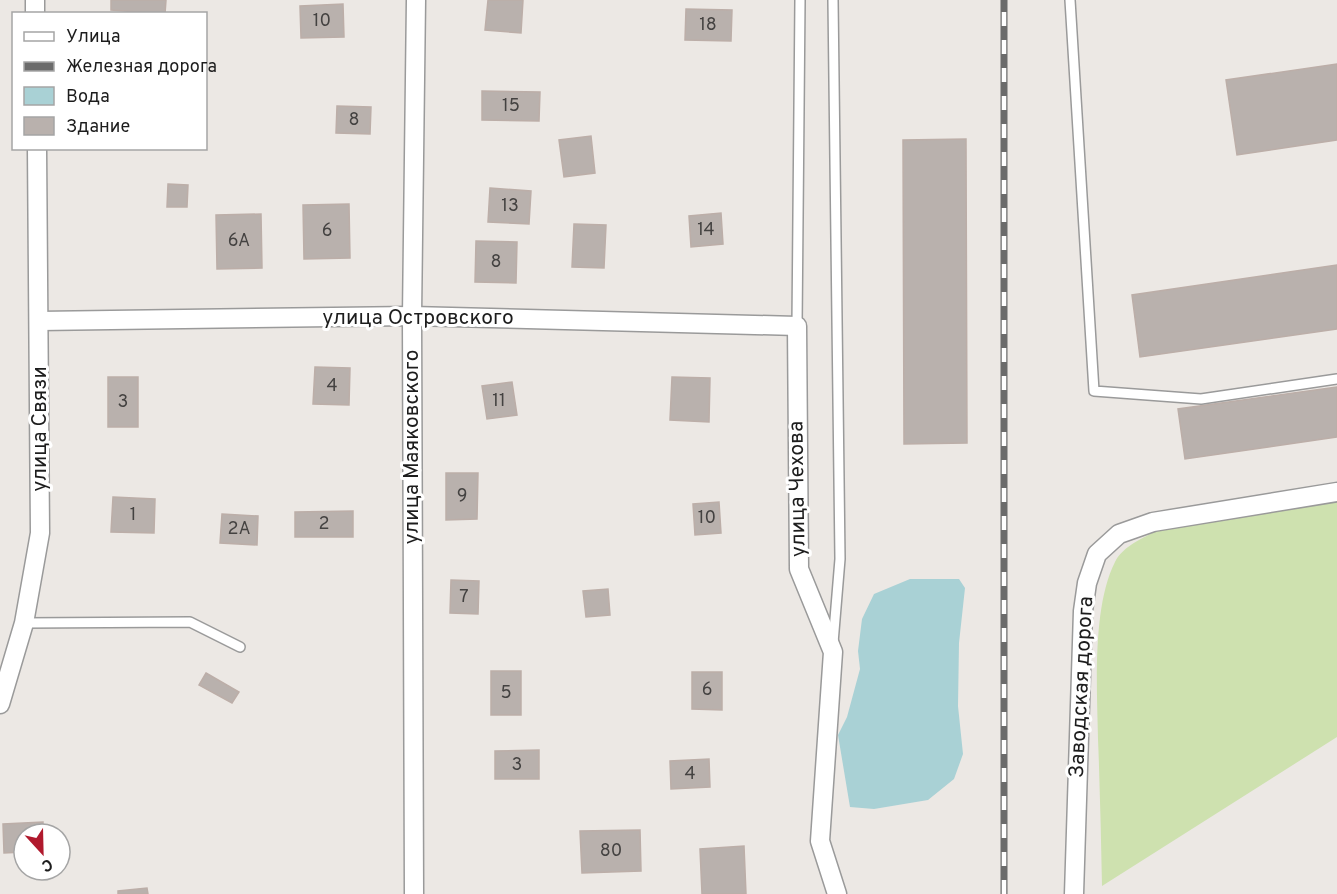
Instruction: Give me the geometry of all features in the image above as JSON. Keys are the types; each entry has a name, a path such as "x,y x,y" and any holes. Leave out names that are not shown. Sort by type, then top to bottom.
{"street":[{"name":"улица Маяковского","path":"414,894 412,316 416,0"},
{"name":"улица Связи","path":"0,704 24,623 40,533 37,150"},
{"name":"улица Островского","path":"39,321 412,316 797,326"},
{"name":"улица Чехова","path":"797,326 799,569 832,652 820,841 837,894"},
{"name":"Заводская дорога","path":"1074,894 1083,611 1087,583 1097,554 1119,534 1153,522 1337,492"}],"lane":[{"path":"797,326 801,0"},
{"path":"832,0 840,559 832,652"},
{"path":"1070,0 1094,391 1201,399 1337,379"},
{"path":"24,623 190,622 240,647"}],"green space":[{"path":"1337,502 1337,737 1102,886 1097,697 1098,649 1102,602 1115,562 1128,547 1158,530"}],"water":[{"path":"910,579 959,579 965,588 959,643 958,706 963,754 954,779 928,800 874,809 850,807 838,735 847,717 860,669 858,651 862,619 874,594"}],"building":[{"path":"111,0 166,0 165,12 111,10"},
{"path":"488,0 523,0 521,33 485,30"},
{"path":"343,4 344,37 301,38 300,6"},
{"path":"686,9 732,10 731,41 685,40"},
{"path":"1337,64 1337,140 1237,155 1226,80"},
{"path":"482,91 540,92 539,121 482,120"},
{"path":"337,106 371,107 370,134 336,133"},
{"path":"591,136 595,173 564,177 559,140"},
{"path":"966,139 967,443 904,444 903,140"},
{"path":"168,184 188,185 187,207 167,207"},
{"path":"490,188 531,191 529,224 488,222"},
{"path":"349,204 350,258 304,259 303,205"},
{"path":"721,213 723,244 691,247 689,216"},
{"path":"261,214 262,268 217,269 216,215"},
{"path":"574,224 606,225 604,268 572,267"},
{"path":"476,241 517,242 516,283 475,282"},
{"path":"1337,265 1337,329 1140,357 1132,295"},
{"path":"315,367 350,368 349,405 313,404"},
{"path":"108,377 138,377 138,427 108,427"},
{"path":"672,377 710,378 709,422 670,420"},
{"path":"512,382 517,415 487,419 482,386"},
{"path":"1337,387 1337,437 1185,459 1178,409"},
{"path":"446,473 478,473 477,519 446,520"},
{"path":"113,497 155,499 154,533 111,532"},
{"path":"719,502 721,533 695,535 693,504"},
{"path":"353,511 353,537 295,537 295,512"},
{"path":"222,514 258,516 257,545 220,543"},
{"path":"451,580 479,581 478,614 450,613"},
{"path":"608,589 610,615 586,617 583,591"},
{"path":"491,671 521,671 521,715 491,715"},
{"path":"692,672 722,672 722,710 692,709"},
{"path":"206,673 239,692 232,703 199,685"},
{"path":"539,750 539,779 495,779 495,751"},
{"path":"709,759 710,787 671,789 670,761"},
{"path":"3,824 12,824 12,853 4,853"},
{"path":"640,830 641,871 582,873 580,831"},
{"path":"744,846 746,894 702,894 700,849"},
{"path":"147,888 148,894 118,894 118,891"}],"railway":[{"path":"1004,0 1004,894"}]}
